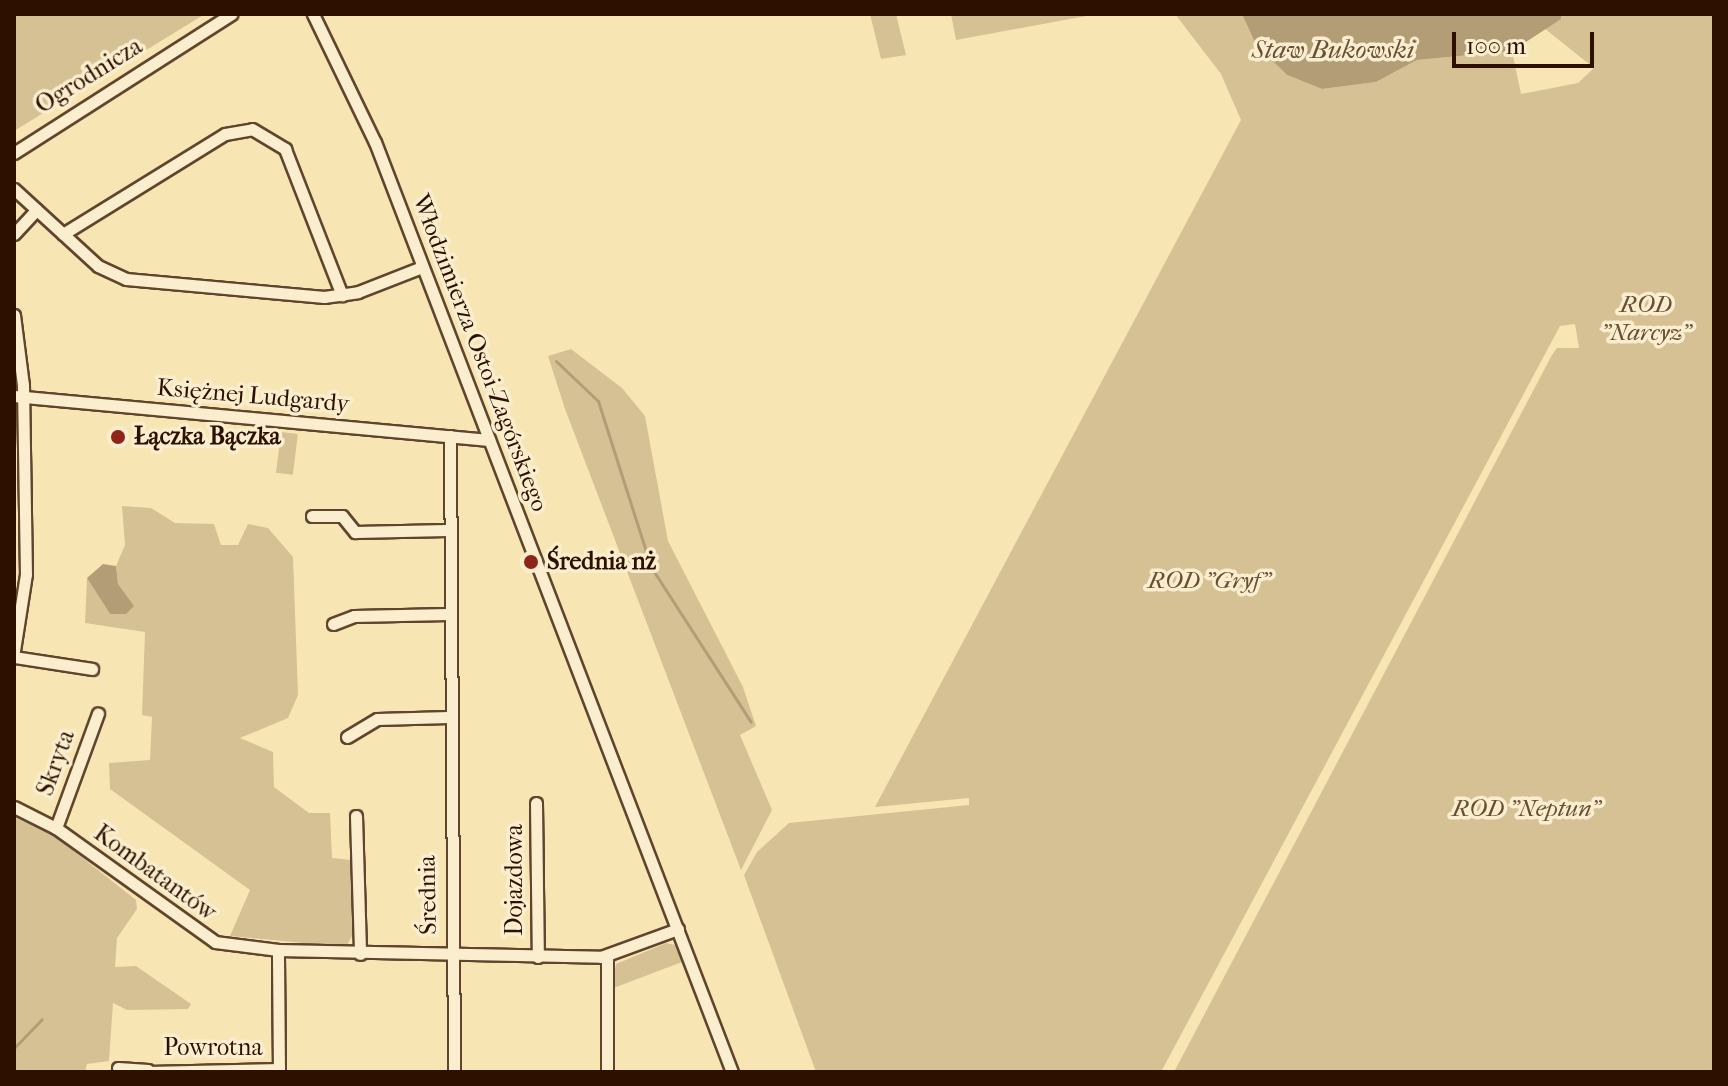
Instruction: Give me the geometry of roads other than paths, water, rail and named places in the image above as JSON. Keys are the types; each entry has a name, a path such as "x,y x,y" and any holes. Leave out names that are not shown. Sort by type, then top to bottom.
{"street":[{"name":"Ogrodnicza","path":"14,153 231,14"},
{"name":"Włodzimierza Ostoi-Zagórskiego","path":"313,14 366,119 732,1072"},
{"path":"63,234 225,134 252,129 285,149 342,295"},
{"path":"14,189 118,278 261,294 342,295 422,267"},
{"path":"14,234 36,210"},
{"path":"14,318 19,397 20,507 18,618 14,651"},
{"name":"Księżnej Ludgardy","path":"19,397 489,440"},
{"name":"Średnia","path":"450,436 447,530 454,1072"},
{"path":"312,516 342,516 355,532 447,530"},
{"path":"333,624 354,616 448,614"},
{"path":"14,657 92,669"},
{"name":"Skryta","path":"56,828 98,713"},
{"path":"347,737 377,719 449,717"},
{"name":"Dojazdowa","path":"536,803 538,957"},
{"name":"Kombatantów","path":"14,807 56,828 215,942 278,950"},
{"path":"356,816 360,954"},
{"name":"Dojazdowa","path":"278,950 452,957 607,957 678,929"},
{"path":"278,950 279,1071"},
{"path":"607,957 607,1072"},
{"name":"Powrotna","path":"118,1068 148,1071 279,1071"}],"water":[{"name":"Staw Bukowski","path":"1242,14 1561,14 1561,19 1512,51 1417,60 1376,82 1322,89 1287,75 1256,45"},
{"path":"103,564 116,566 118,584 134,606 126,614 110,614 87,578"}],"waterway":[{"path":"556,361 598,401 651,567 751,722"},
{"path":"14,1048 42,1019"}],"place":[{"name":"Łączka Bączka","path":"118,437"},
{"name":"Średnia nż","path":"531,562"}],"park label":[{"name":"ROD \"Narcyz\"","path":"1646,319"},
{"name":"ROD \"Gryf\"","path":"1209,581"},
{"name":"ROD \"Neptun\"","path":"1526,809"}]}
